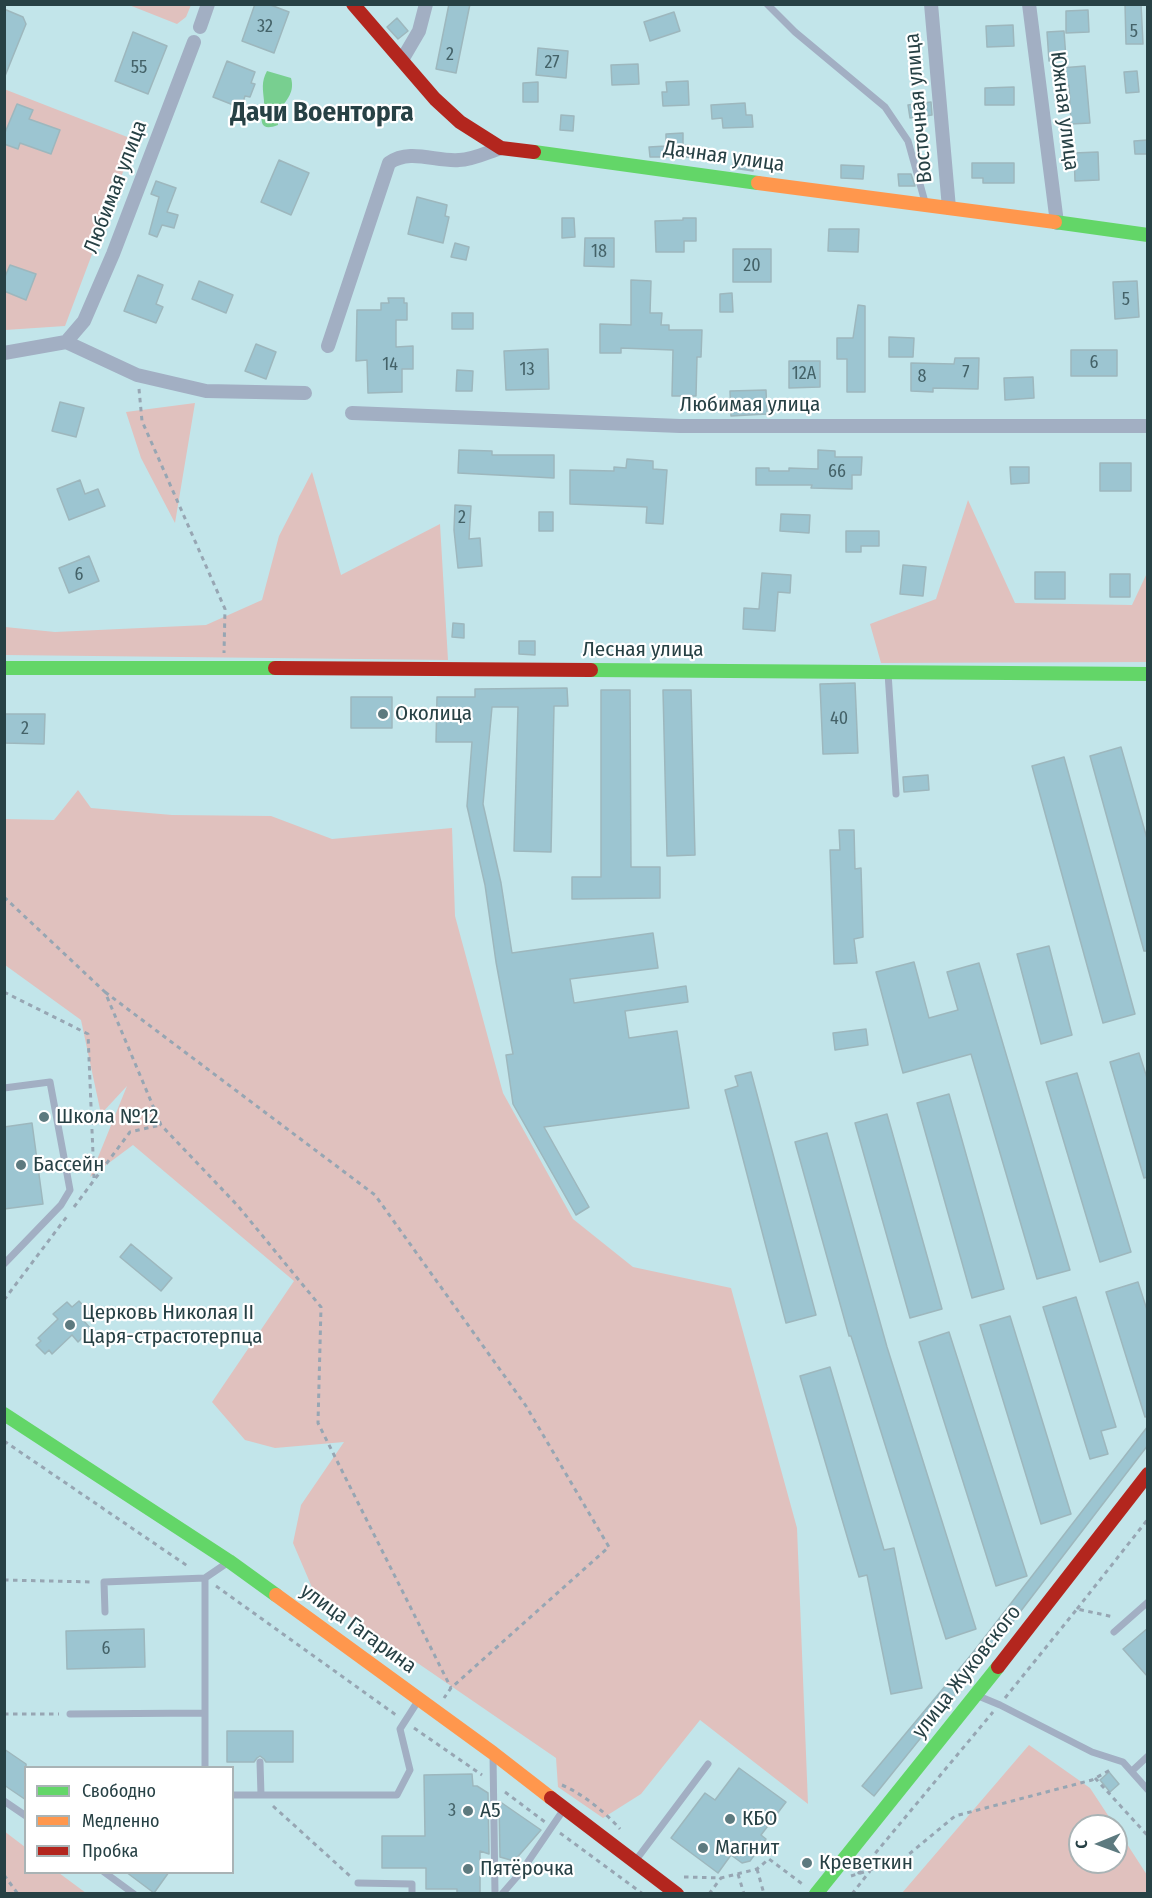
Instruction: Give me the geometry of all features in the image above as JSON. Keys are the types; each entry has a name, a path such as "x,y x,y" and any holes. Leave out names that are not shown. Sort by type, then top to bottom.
{"street":[{"path":"200,27 208,4"},
{"name":"Дачная улица","path":"353,4 435,99 460,122 501,148 1148,235"},
{"path":"402,60 419,31 426,4"},
{"name":"Восточная улица","path":"931,4 949,208"},
{"name":"Южная улица","path":"1029,4 1057,223"},
{"name":"Любимая улица","path":"66,342 84,321 113,254 194,42"},
{"path":"328,346 389,163 398,157 406,156 461,160 501,148"},
{"path":"4,353 66,342 137,375 206,391 305,393"},
{"name":"Любимая улица","path":"352,413 680,426 1148,426"},
{"name":"Лесная улица","path":"4,668 1148,674"},
{"name":"улица Гагарина","path":"4,1414 229,1561 493,1753 677,1893"},
{"name":"улица Жуковского","path":"812,1891 976,1695 1148,1474"}],"lane":[{"path":"767,4 795,32 885,107 908,141 926,205"},
{"path":"888,673 896,794"},
{"path":"4,1088 50,1082 70,1190 61,1205 4,1264"},
{"path":"105,1612 104,1582 205,1578 229,1561"},
{"path":"205,1578 205,1766"},
{"path":"1114,1632 1148,1602"},
{"path":"976,1695 1092,1752 1123,1762 1148,1790"},
{"path":"234,1795 397,1795 410,1770 400,1729 419,1699"},
{"path":"70,1714 204,1713"},
{"path":"493,1753 495,1893"},
{"path":"1132,1771 1148,1756"},
{"path":"260,1762 261,1795"},
{"path":"634,1862 708,1764"},
{"path":"4,1801 24,1815"},
{"path":"502,1893 521,1872 564,1809"},
{"path":"107,1874 134,1893"},
{"path":"358,1883 412,1884 412,1893"}],"path":[{"path":"137,375 142,421 225,609 224,668"},
{"path":"4,897 105,992 375,1195 526,1406 609,1547 451,1688 435,1711"},
{"path":"4,992 88,1034 94,1180"},
{"path":"105,992 161,1125 238,1206 321,1307 318,1423 451,1688"},
{"path":"4,1300 130,1132 161,1125"},
{"path":"4,1441 205,1578 644,1893"},
{"path":"858,1874 1000,1705 1148,1519"},
{"path":"4,1580 104,1582"},
{"path":"1077,1609 1127,1620"},
{"path":"4,1714 70,1714"},
{"path":"849,1877 902,1860 955,1816 1095,1778 1148,1836"},
{"path":"261,1795 358,1883"},
{"path":"674,1877 721,1878 757,1869 769,1859 812,1891"},
{"path":"757,1869 764,1893"},
{"path":"852,1893 871,1870"},
{"path":"738,1874 744,1893"},
{"path":"4,1875 18,1893"},
{"path":"709,1893 721,1878"}],"shaded area":[{"path":"129,5 191,5 186,17 177,24"},
{"path":"267,71 291,78 292,83 290,95 279,112 278,125 270,127 262,124 263,82"},
{"path":"4,89 135,140 65,326 5,330"},
{"path":"195,403 175,523 141,458 126,412"},
{"path":"312,472 341,575 440,524 448,660 5,655 5,627 55,632 206,625 262,600 279,536"},
{"path":"968,500 1015,603 1132,605 1147,573 1147,662 881,663 870,624 936,599"},
{"path":"78,790 91,808 172,815 271,816 332,839 452,828 455,916 503,1093 573,1219 633,1267 731,1288 797,1528 808,1804 700,1720 641,1794 603,1818 558,1787 556,1758 314,1592 293,1543 301,1505 344,1442 275,1448 245,1440 212,1402 294,1281 133,1145 90,1177 127,1086 101,1114 81,1020 5,965 5,819 54,820"},
{"path":"1029,1745 1090,1788 1107,1814 1068,1814 1068,1874 1128,1874 1128,1846 1147,1875 1147,1893 902,1893"},
{"path":"4,1831 24,1846 24,1874 60,1874 86,1893 5,1893"}],"building":[{"path":"255,4 268,4 289,12 274,53 242,41"},
{"path":"449,4 470,4 456,73 436,69"},
{"path":"1125,4 1141,4 1143,44 1126,44"},
{"path":"4,9 23,17 26,24 5,76"},
{"path":"1088,10 1089,32 1066,33 1066,11"},
{"path":"674,12 680,31 650,41 644,22"},
{"path":"397,18 408,31 398,39 387,27"},
{"path":"1013,25 1014,46 987,47 986,26"},
{"path":"1064,31 1066,59 1049,61 1047,32"},
{"path":"133,32 167,46 148,94 115,81"},
{"path":"538,48 568,51 566,78 536,75"},
{"path":"227,61 255,72 251,83 255,84 250,97 245,96 241,108 213,97"},
{"path":"638,64 639,84 612,85 611,65"},
{"path":"1085,66 1090,123 1071,124 1069,85 1063,86 1061,68"},
{"path":"1137,71 1139,92 1126,93 1124,72"},
{"path":"688,81 689,105 663,106 662,92 667,92 666,82"},
{"path":"538,82 538,102 523,102 523,83"},
{"path":"1014,87 1014,105 985,105 985,88"},
{"path":"931,102 932,115 910,118 908,105"},
{"path":"745,103 746,115 752,115 753,127 723,128 722,118 712,119 711,105"},
{"path":"17,104 33,110 29,119 60,130 51,154 20,143 18,149 4,144 4,135"},
{"path":"561,115 574,116 573,131 560,130"},
{"path":"683,133 683,146 688,145 689,157 650,157 649,147 666,146 666,134"},
{"path":"1148,140 1148,154 1135,154 1134,141"},
{"path":"1098,152 1099,180 1075,181 1074,153"},
{"path":"733,157 753,158 753,171 733,168"},
{"path":"279,160 309,173 291,215 261,202"},
{"path":"972,163 1014,163 1014,183 983,183 983,178 972,178"},
{"path":"841,165 864,166 863,179 841,178"},
{"path":"898,174 911,174 915,186 899,186"},
{"path":"156,181 176,188 167,212 178,215 174,228 162,225 157,237 149,234 159,197 151,194"},
{"path":"417,197 447,205 445,216 449,217 443,243 408,234"},
{"path":"562,218 574,218 575,237 562,238"},
{"path":"683,218 696,218 696,241 684,241 684,252 656,252 655,221 683,220"},
{"path":"829,229 859,229 858,252 828,251"},
{"path":"585,238 614,238 614,267 584,266"},
{"path":"455,243 469,247 466,260 451,257"},
{"path":"733,249 771,249 771,282 733,282"},
{"path":"10,265 36,274 26,300 4,291 4,279"},
{"path":"138,275 163,285 156,304 163,307 156,323 124,311"},
{"path":"631,280 651,281 650,313 662,313 661,325 669,325 669,330 702,330 701,357 697,357 696,396 672,396 673,350 621,348 621,353 600,353 600,324 631,325"},
{"path":"199,281 233,295 226,313 192,299"},
{"path":"1137,281 1139,317 1115,319 1113,282"},
{"path":"732,293 733,312 720,312 720,294"},
{"path":"388,298 404,298 404,303 407,303 407,320 396,320 396,347 413,346 413,369 402,369 402,392 368,393 367,360 356,361 357,310 381,310 381,303 389,303"},
{"path":"858,305 865,306 865,392 847,392 847,359 837,359 837,338 853,338"},
{"path":"452,313 473,313 473,329 452,329"},
{"path":"889,337 914,338 913,357 889,357"},
{"path":"256,344 276,352 266,379 245,371"},
{"path":"548,349 549,389 506,390 504,351"},
{"path":"1071,350 1117,350 1117,376 1071,376"},
{"path":"955,358 979,358 978,389 933,388 933,392 911,391 911,363 954,364"},
{"path":"789,361 820,361 820,387 789,388"},
{"path":"457,370 473,371 472,391 456,391"},
{"path":"1033,377 1034,398 1005,400 1004,378"},
{"path":"766,390 767,414 731,416 730,391"},
{"path":"60,402 84,408 76,437 52,431"},
{"path":"459,450 492,451 492,455 554,455 554,478 458,473"},
{"path":"818,450 835,451 835,457 862,457 861,475 852,475 852,489 811,488 812,485 756,485 756,468 769,468 769,471 789,471 789,468 818,469"},
{"path":"627,459 653,461 653,469 667,470 663,524 646,523 647,507 570,504 570,470 614,471 614,467 626,468"},
{"path":"1100,463 1131,463 1131,491 1100,491"},
{"path":"1010,467 1029,467 1029,483 1011,484"},
{"path":"80,480 85,494 98,489 105,506 69,520 57,489"},
{"path":"455,505 471,506 469,539 480,538 482,566 458,568 454,530"},
{"path":"539,512 553,512 553,531 539,531"},
{"path":"781,514 810,515 809,533 780,531"},
{"path":"846,531 879,531 879,546 861,546 861,552 846,552"},
{"path":"89,556 99,581 69,593 59,568"},
{"path":"903,565 926,567 923,596 900,594"},
{"path":"1035,572 1065,572 1065,599 1035,599"},
{"path":"762,573 791,575 790,593 778,592 775,631 743,629 744,608 759,609"},
{"path":"1110,574 1130,574 1130,597 1110,597"},
{"path":"453,623 464,624 464,638 452,637"},
{"path":"519,641 535,641 535,655 519,654"},
{"path":"855,683 858,753 823,754 820,684"},
{"path":"567,688 568,706 554,706 551,852 514,851 518,707 492,707 483,804 501,883 512,953 653,933 658,968 570,979 574,1003 686,986 688,1002 625,1011 629,1038 677,1031 689,1108 544,1127 589,1207 576,1215 513,1104 506,1055 513,1054 485,885 467,806 472,742 436,742 437,697 475,697 475,689"},
{"path":"601,690 630,690 631,867 660,867 660,898 572,899 572,877 601,877"},
{"path":"663,690 691,690 695,855 667,856"},
{"path":"351,697 392,697 392,728 351,728"},
{"path":"4,714 45,714 44,744 4,743"},
{"path":"1121,747 1148,842 1148,951 1144,951 1090,756"},
{"path":"1064,757 1135,1014 1103,1023 1032,766"},
{"path":"928,775 929,790 904,792 903,777"},
{"path":"839,830 854,830 855,869 861,868 863,937 854,939 857,963 834,964 830,850 840,850"},
{"path":"1049,946 1072,1035 1041,1044 1017,954"},
{"path":"914,962 929,1018 958,1010 947,972 979,963 1070,1270 1037,1279 971,1054 903,1073 876,972"},
{"path":"866,1029 868,1045 835,1050 833,1033"},
{"path":"1139,1053 1148,1081 1148,1177 1144,1178 1110,1062"},
{"path":"751,1072 816,1315 786,1323 725,1090 738,1086 735,1076"},
{"path":"1077,1073 1131,1252 1100,1262 1046,1082"},
{"path":"949,1094 1004,1289 972,1298 917,1103"},
{"path":"887,1114 942,1309 910,1318 855,1123"},
{"name":"Бассейн","path":"32,1123 43,1204 4,1209 4,1127"},
{"path":"827,1133 887,1347 976,1629 946,1639 851,1336 849,1336 795,1142"},
{"path":"131,1244 172,1278 161,1291 120,1257"},
{"path":"1138,1282 1148,1313 1148,1416 1145,1417 1106,1292"},
{"path":"1076,1297 1116,1427 1101,1431 1108,1454 1090,1459 1043,1307"},
{"name":"Церковь Николая II Царя-страстотерпца","path":"79,1301 90,1313 83,1320 91,1329 78,1342 72,1335 52,1354 49,1350 45,1354 36,1345 41,1341 38,1338 58,1319 53,1314 67,1302 72,1307"},
{"path":"1010,1316 1071,1514 1041,1524 980,1325"},
{"path":"949,1332 1027,1576 996,1586 919,1342"},
{"path":"830,1367 884,1550 894,1548 922,1688 891,1694 867,1575 859,1577 800,1376"},
{"path":"1148,1426 1148,1445 981,1663 874,1796 862,1786 971,1655"},
{"path":"1148,1628 1148,1677 1123,1649"},
{"path":"144,1629 145,1667 67,1669 66,1631"},
{"path":"227,1731 293,1731 293,1762 266,1762 260,1756 254,1762 227,1762"},
{"path":"4,1749 26,1764 24,1766 24,1799 4,1785"},
{"name":"КБО","path":"739,1768 786,1802 761,1835 766,1839 750,1861 742,1863 731,1855 718,1873 671,1838 705,1793 715,1800"},
{"path":"1109,1772 1119,1784 1110,1792 1100,1780"},
{"path":"472,1774 473,1786 488,1793 489,1854 480,1851 480,1893 457,1893 457,1889 426,1889 426,1868 382,1868 382,1836 425,1836 424,1775"},
{"path":"499,1801 541,1830 514,1861 500,1857"},
{"path":"129,1874 168,1874 154,1893"}],"traffic: fast":[{"path":"534,152 758,183"},
{"path":"1055,222 1148,235"},
{"path":"4,668 275,668"},
{"path":"591,670 1148,674"},
{"path":"4,1414 229,1561 276,1595"},
{"path":"816,1894 998,1667"}],"traffic: slow":[{"path":"758,183 1055,222"},
{"path":"276,1595 551,1798"}],"traffic: jam":[{"path":"353,4 435,99 460,122 501,148 534,152"},
{"path":"275,668 591,670"},
{"path":"998,1667 1148,1474"},
{"path":"551,1798 677,1894"}],"place":[{"name":"Околица","path":"383,714"},
{"name":"Школа №12","path":"44,1117"},
{"name":"Бассейн","path":"21,1165"},
{"name":"Церковь Николая II Царя-страстотерпца","path":"70,1325"},
{"name":"А5","path":"468,1811"},
{"name":"КБО","path":"730,1819"},
{"name":"Магнит","path":"703,1848"},
{"name":"Креветкин","path":"807,1863"},
{"name":"Пятёрочка","path":"468,1869"}],"district":[{"name":"Дачи Военторга","path":"322,113"}]}
